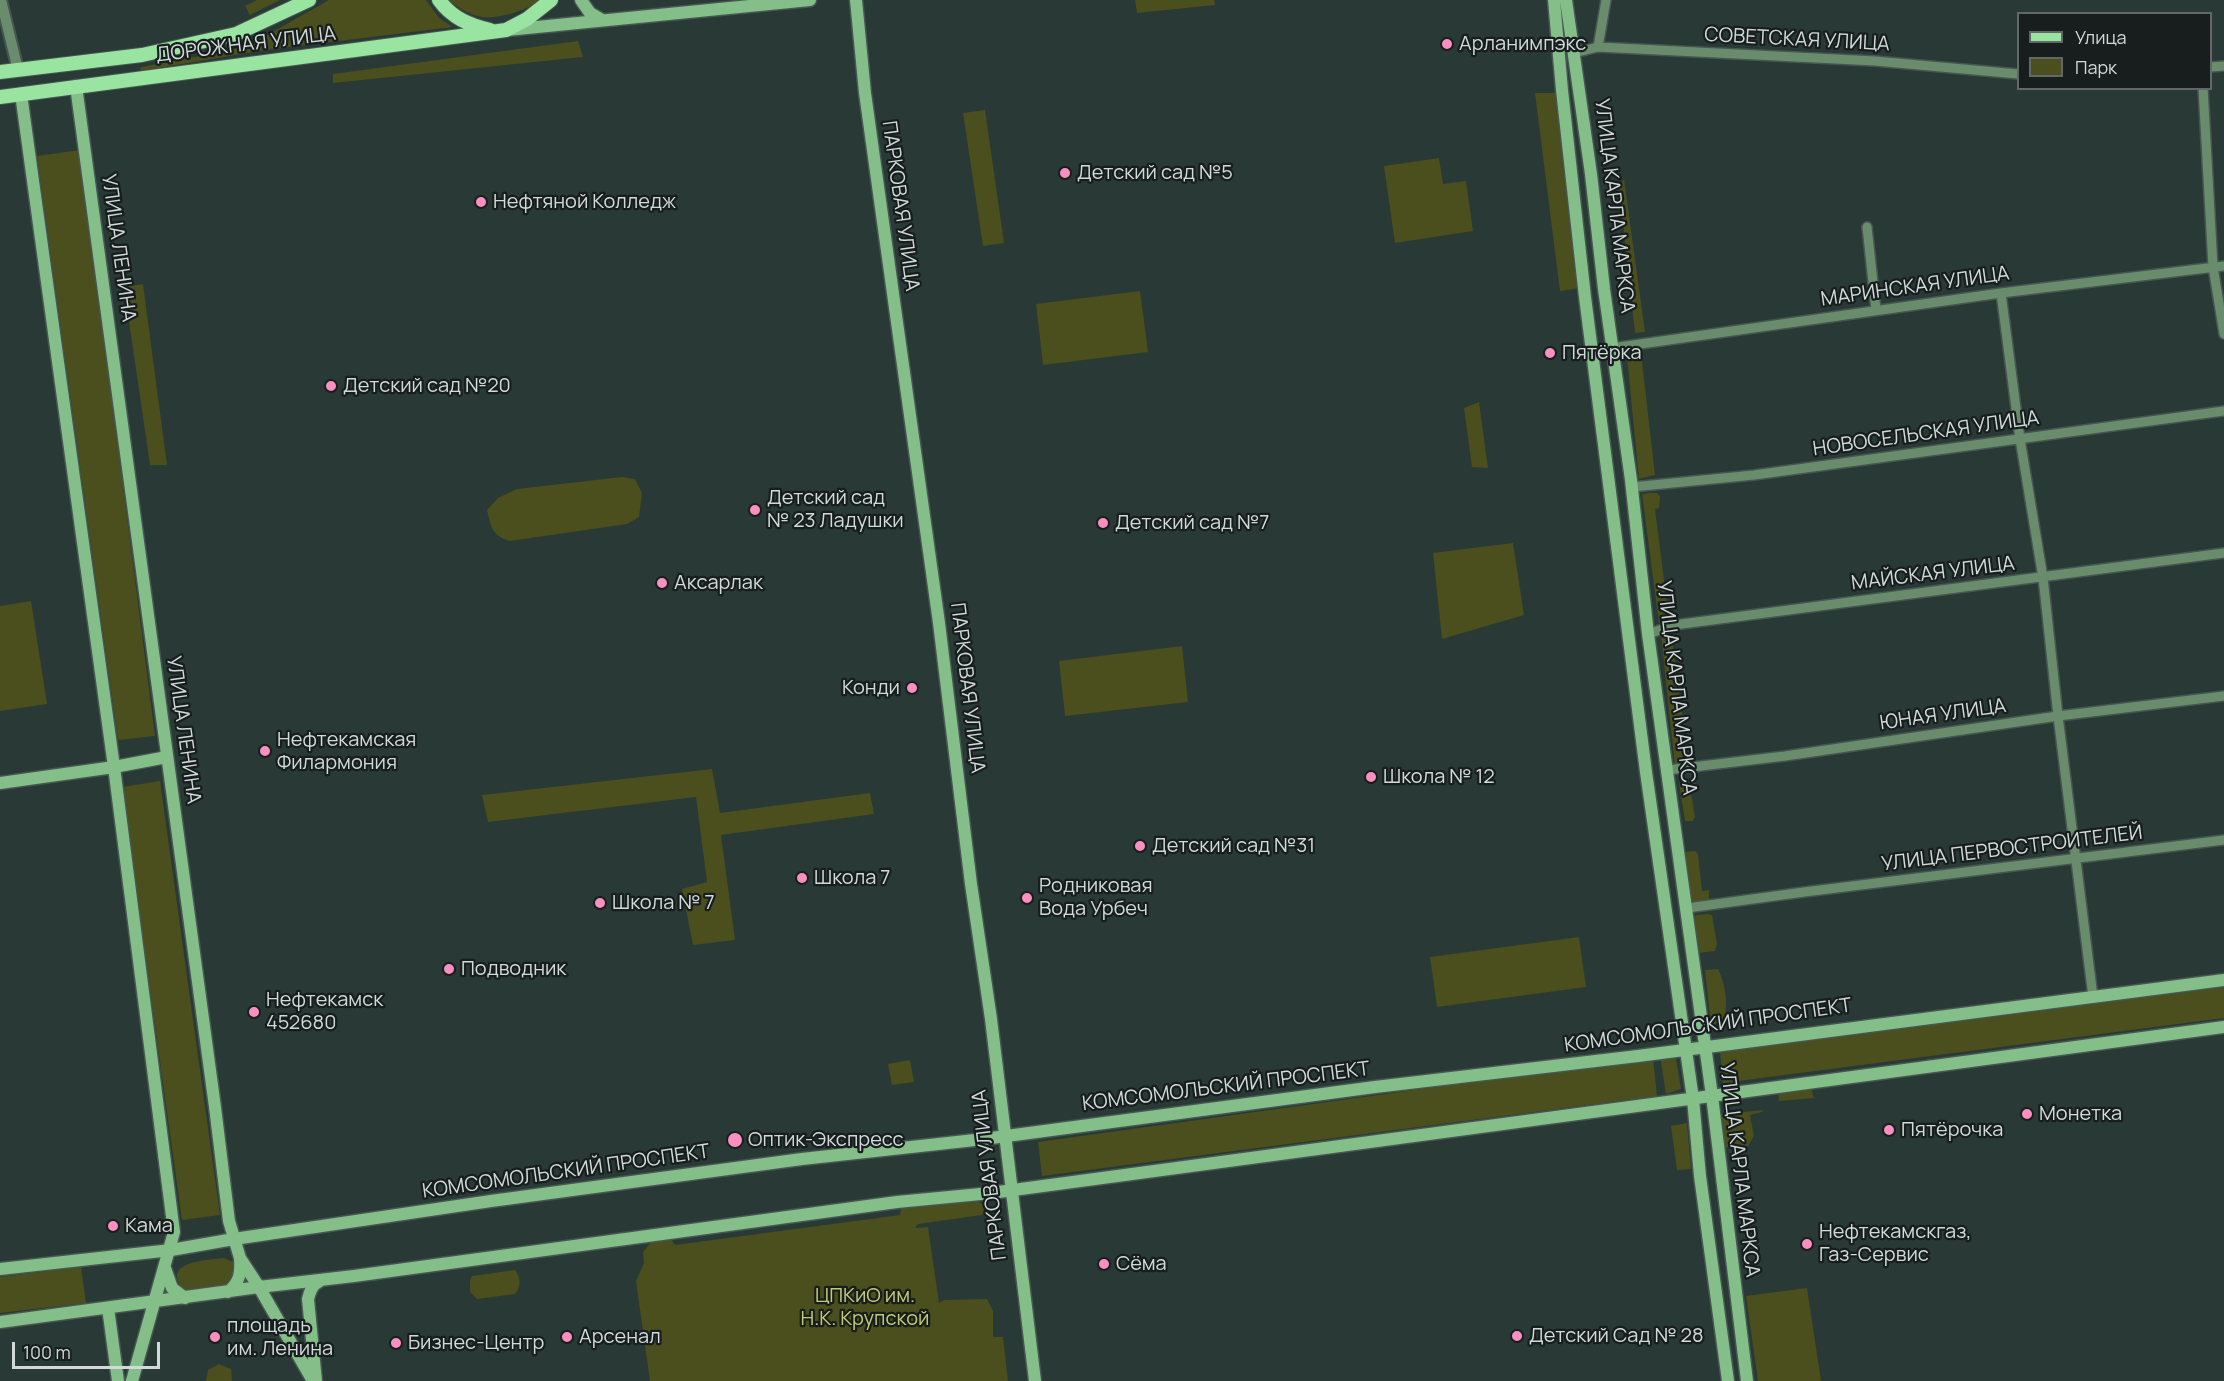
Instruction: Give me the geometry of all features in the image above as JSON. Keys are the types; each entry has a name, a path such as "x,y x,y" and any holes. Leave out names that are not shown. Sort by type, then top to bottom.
{"main road":[{"name":"ДОРОЖНАЯ УЛИЦА","path":"0,72 142,54 236,34 309,0"},
{"path":"439,0 455,17 466,23 501,31 527,19 551,0"},
{"path":"581,0 590,13 602,20"},
{"name":"ДОРОЖНАЯ УЛИЦА","path":"0,97 501,31 810,0"},
{"name":"ПАРКОВАЯ УЛИЦА","path":"856,0 865,93 939,623 971,884 991,1016 1035,1381"},
{"name":"УЛИЦА КАРЛА МАРКСА","path":"1554,0 1562,90 1600,413 1644,762 1693,1099 1700,1176 1728,1381"},
{"name":"УЛИЦА КАРЛА МАРКСА","path":"1566,0 1632,487 1648,634 1712,1096 1747,1381"},
{"path":"140,78 134,74 131,66 133,60 142,54"},
{"name":"УЛИЦА ЛЕНИНА","path":"73,63 216,1107 229,1221 240,1258 315,1381"},
{"path":"18,70 114,767 173,1221 174,1233 171,1250 153,1302 132,1381"},
{"path":"1600,413 1622,410"},
{"path":"0,783 167,757"},
{"name":"КОМСОМОЛЬСКИЙ ПРОСПЕКТ","path":"234,1239 802,1159 1005,1136 2224,980"},
{"path":"0,1322 897,1202 1011,1190 2224,1027"},
{"path":"0,1269 171,1250 234,1239"},
{"path":"228,1292 237,1285 240,1276 240,1258"},
{"path":"165,1267 172,1288 185,1298"},
{"name":"УЛИЦА ЛЕНИНА","path":"315,1381 308,1299 309,1291 314,1284 320,1281"},
{"path":"108,1308 118,1381"}],"street":[{"path":"1,0 18,70"},
{"path":"1598,47 1606,0"},
{"name":"СОВЕТСКАЯ УЛИЦА","path":"1574,53 1598,47 1875,61 2017,74"},
{"path":"2203,90 2213,267 2224,334"},
{"path":"1867,226 1876,310"},
{"name":"МАРИНСКАЯ УЛИЦА","path":"1612,348 2001,293 2224,266"},
{"path":"2001,293 2020,439 2043,578 2093,997"},
{"name":"НОВОСЕЛЬСКАЯ УЛИЦА","path":"1632,487 1754,475 2224,411"},
{"name":"МАЙСКАЯ УЛИЦА","path":"1648,634 1674,625 2224,553"},
{"name":"ЮНАЯ УЛИЦА","path":"1667,770 1785,756 2058,716 2224,696"},
{"name":"УЛИЦА ПЕРВОСТРОИТЕЛЕЙ","path":"1687,908 1804,891 2076,860 2224,840"}],"green space":[{"path":"257,0 280,0 250,15 245,6"},
{"path":"329,0 426,0 439,18 453,27 265,50 141,71 140,69 232,50 253,43"},
{"path":"448,0 541,0 513,13 497,17 482,17"},
{"path":"1135,0 1214,0 1215,5 1137,13"},
{"path":"578,41 583,57 333,83 333,74"},
{"path":"1535,93 1556,93 1580,288 1560,291"},
{"path":"985,110 1004,243 983,246 963,113"},
{"path":"80,150 155,736 118,740 37,156"},
{"path":"1439,158 1443,184 1466,181 1473,231 1395,243 1384,166"},
{"path":"1624,179 1645,332 1635,333 1619,186"},
{"path":"143,284 167,465 150,465 124,287"},
{"path":"1140,291 1148,352 1043,365 1036,304"},
{"path":"1641,353 1655,475 1639,479 1627,357"},
{"path":"1479,402 1488,468 1472,467 1464,408"},
{"path":"622,477 635,479 642,493 639,517 627,524 510,541 499,536 491,526 487,510 498,498 517,489"},
{"path":"1657,493 1660,496 1659,508 1655,509 1669,620 1659,623 1642,494"},
{"path":"1513,543 1524,615 1442,639 1433,553"},
{"path":"31,601 47,704 0,711 0,606"},
{"path":"1671,633 1689,764 1675,766 1661,634"},
{"path":"1182,646 1188,702 1065,716 1059,661"},
{"path":"712,769 720,813 870,793 874,814 721,835 735,940 693,945 682,889 707,882 696,797 488,822 482,795"},
{"path":"160,781 220,1215 182,1220 122,787"},
{"path":"1693,781 1697,790 1691,793 1695,817 1693,821 1685,821 1679,783"},
{"path":"1695,851 1698,854 1702,891 1709,890 1709,899 1692,902 1685,852"},
{"path":"1696,915 1712,915 1717,944 1715,951 1699,953 1694,919"},
{"path":"1579,937 1586,987 1437,1007 1430,957"},
{"path":"1718,969 1723,981 1726,1010 1722,1022 1711,1025 1705,970"},
{"path":"2224,987 2224,1018 1723,1083 1720,1052"},
{"path":"1660,1056 1676,1059 1681,1089 1666,1094"},
{"path":"1653,1057 1657,1096 1042,1176 1038,1142"},
{"path":"910,1060 914,1082 892,1085 888,1064"},
{"path":"1811,1088 1814,1098 1779,1101 1778,1092"},
{"path":"1764,1110 1750,1115 1754,1136 1748,1146 1737,1150 1725,1147 1721,1114"},
{"path":"1687,1123 1691,1169 1677,1170 1671,1126"},
{"name":"ЦПКиО им. Н.К. Крупской","path":"977,1201 987,1207 982,1215 918,1224 915,1228 928,1227 939,1303 944,1300 987,1299 993,1311 993,1337 1003,1337 1008,1381 650,1381 636,1281 644,1263 643,1252 652,1241 671,1239 675,1245 900,1215 901,1208"},
{"path":"224,1258 236,1266 232,1287 186,1292 179,1282 177,1274 187,1265"},
{"path":"81,1267 86,1303 0,1313 0,1277"},
{"path":"515,1270 520,1282 515,1294 477,1299 470,1292 472,1276"},
{"path":"1807,1288 1821,1381 1758,1381 1746,1296"},
{"path":"219,1364 231,1369 232,1381 206,1381 208,1370"}],"place":[{"name":"Арланимпэкс","path":"1447,44"},
{"name":"Детский сад №5","path":"1065,173"},
{"name":"Нефтяной Колледж","path":"481,202"},
{"name":"Пятёрка","path":"1550,353"},
{"name":"Детский сад №20","path":"331,386"},
{"name":"Детский сад № 23 Ладушки","path":"755,510"},
{"name":"Детский сад №7","path":"1103,523"},
{"name":"Аксарлак","path":"662,583"},
{"name":"Конди","path":"912,688"},
{"name":"Нефтекамская Филармония","path":"265,751"},
{"name":"Школа № 12","path":"1371,777"},
{"name":"Детский сад №31","path":"1140,846"},
{"name":"Школа 7","path":"802,878"},
{"name":"Родниковая Вода Урбеч","path":"1027,898"},
{"name":"Школа № 7","path":"600,903"},
{"name":"Подводник","path":"449,969"},
{"name":"Нефтекамск 452680","path":"254,1012"},
{"name":"Монетка","path":"2027,1114"},
{"name":"Пятёрочка","path":"1889,1130"},
{"name":"Оптик-Экспресс","path":"735,1140"},
{"name":"Кама","path":"113,1226"},
{"name":"Нефтекамскгаз, Газ-Сервис","path":"1807,1244"},
{"name":"Сёма","path":"1104,1264"},
{"name":"Детский Сад № 28","path":"1517,1336"},
{"name":"площадь им. Ленина","path":"215,1337"},
{"name":"Арсенал","path":"567,1337"},
{"name":"Бизнес-Центр","path":"396,1343"}]}
